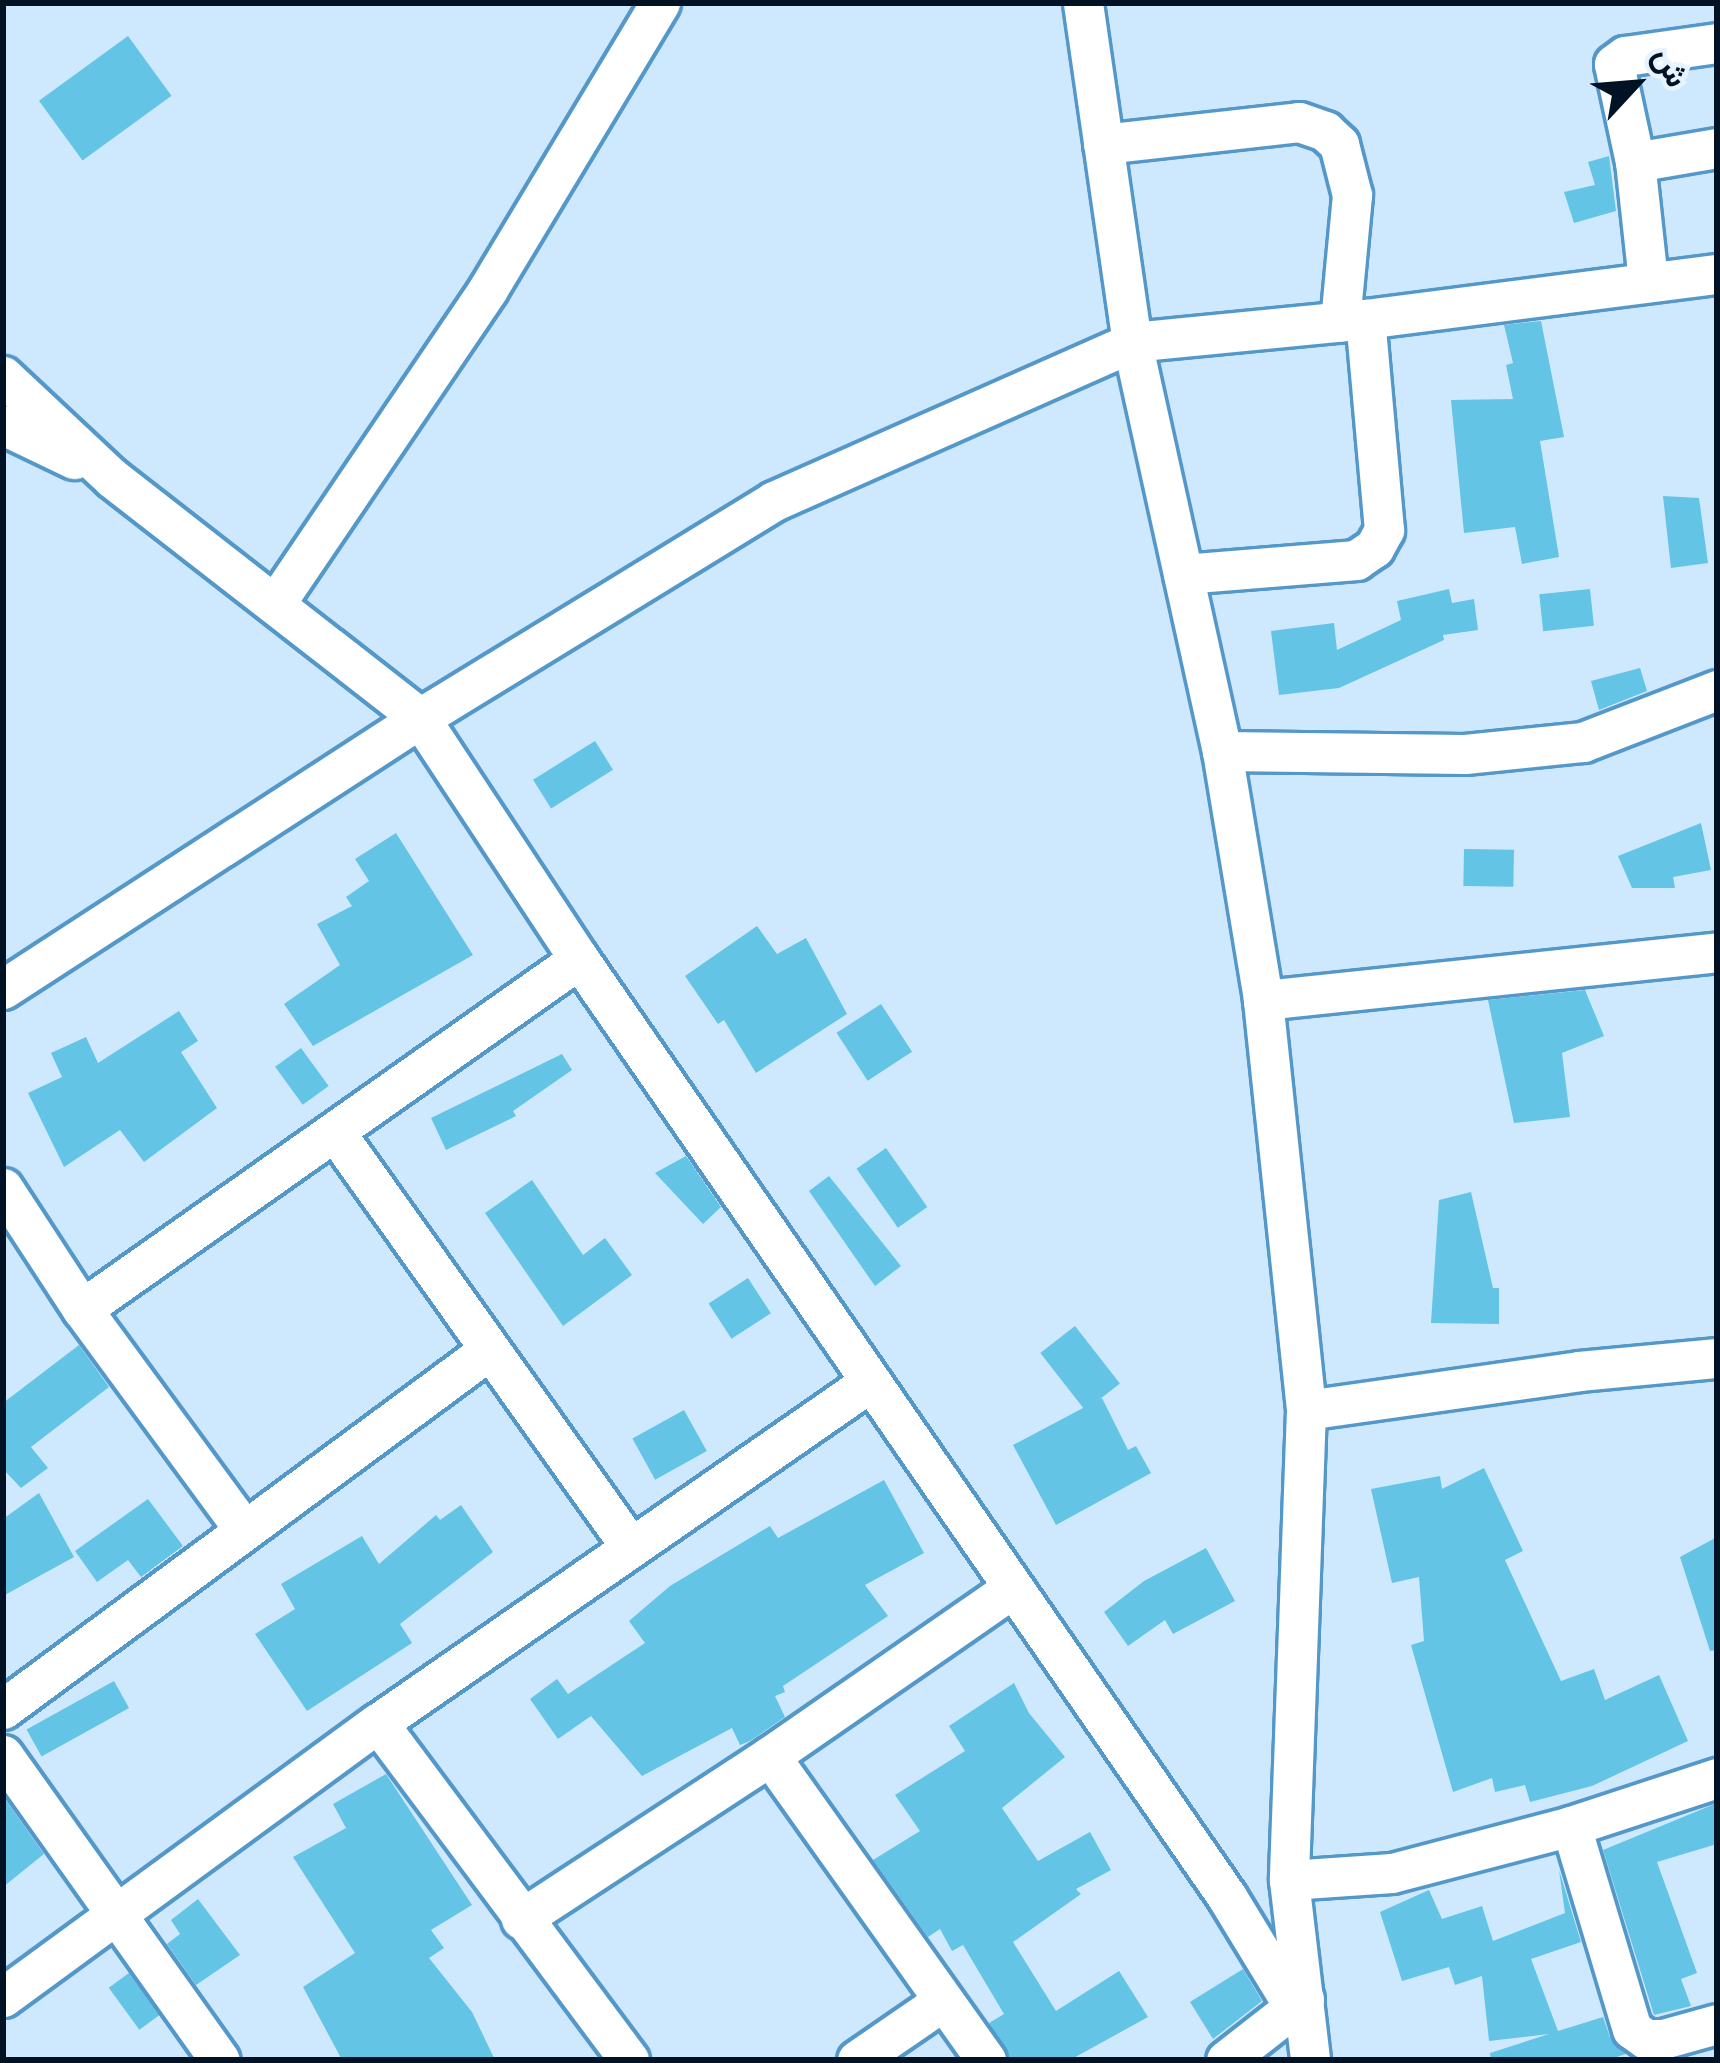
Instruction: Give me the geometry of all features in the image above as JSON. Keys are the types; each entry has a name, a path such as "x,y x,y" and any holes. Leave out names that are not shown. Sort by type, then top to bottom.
{"street":[{"path":"275,604 488,289 660,3"},
{"path":"1096,6 1103,144 1132,342 1222,751 1263,1000 1306,1410 1289,1880 1299,2003 1310,2060"},
{"path":"1648,280 1635,162 1614,64 1624,56 1717,43"},
{"path":"1103,144 1299,122 1325,131 1340,144 1352,195 1353,321 1384,530 1374,548 1356,560 1183,574"},
{"path":"1635,162 1717,148"},
{"path":"3,989 420,718 773,501 1132,342 1353,321 1717,274"},
{"path":"3,376 112,478 420,718 579,958 1299,2003"},
{"path":"3,425 112,478"},
{"path":"1222,751 1465,754 1583,742 1717,690"},
{"path":"1263,1000 1717,952"},
{"path":"82,1309 579,958"},
{"path":"335,1132 630,1546"},
{"path":"3,1188 82,1309 243,1528"},
{"path":"3,1709 489,1350"},
{"path":"1306,1410 1580,1371 1717,1358"},
{"path":"3,1996 378,1723 871,1382"},
{"path":"520,1918 770,1756 1011,1589"},
{"path":"378,1723 629,2060"},
{"path":"3,1755 220,2060"},
{"path":"770,1756 986,2060"},
{"path":"1289,1880 1392,1873 1571,1826 1717,1778"},
{"path":"1571,1826 1632,2029 1646,2039 1663,2039 1717,2024"},
{"path":"856,2060 943,2001"},
{"path":"1226,2060 1299,2003"}],"building":[{"path":"128,36 171,96 83,161 39,101"},
{"path":"1609,156 1616,211 1574,223 1564,192 1595,185 1588,162"},
{"path":"1541,321 1564,437 1540,441 1559,557 1522,564 1515,527 1464,533 1451,400 1513,399 1506,365 1513,363 1504,325"},
{"path":"1663,496 1699,498 1708,563 1671,568"},
{"path":"1449,589 1452,603 1474,599 1478,630 1443,635 1444,640 1339,688 1279,695 1271,631 1334,623 1337,650 1401,620 1397,601"},
{"path":"1590,589 1594,626 1543,631 1539,594"},
{"path":"1640,668 1647,691 1599,710 1591,681"},
{"path":"595,741 613,770 551,809 533,780"},
{"path":"1701,823 1711,870 1673,877 1675,888 1632,888 1618,856"},
{"path":"396,833 473,955 313,1046 284,1004 340,965 317,924 352,906 346,897 369,881 355,859"},
{"path":"1464,849 1514,850 1513,887 1463,886"},
{"path":"757,926 777,954 806,938 847,1014 756,1073 724,1020 718,1024 685,976"},
{"path":"1585,990 1604,1036 1562,1053 1570,1117 1514,1123 1488,1000"},
{"path":"881,1004 912,1052 868,1081 837,1033"},
{"path":"179,1011 198,1041 181,1052 217,1108 144,1162 120,1130 64,1167 28,1093 62,1077 51,1053 86,1037 98,1063"},
{"path":"301,1048 329,1086 303,1105 275,1067"},
{"path":"562,1054 572,1070 513,1111 516,1116 446,1150 431,1118"},
{"path":"886,1148 927,1207 898,1228 857,1169"},
{"path":"686,1156 721,1207 703,1224 655,1173"},
{"path":"829,1176 901,1266 875,1286 809,1191"},
{"path":"532,1180 583,1255 605,1238 632,1275 563,1326 485,1213"},
{"path":"1471,1192 1493,1288 1499,1288 1499,1324 1431,1323 1439,1200"},
{"path":"748,1278 771,1313 731,1339 709,1304"},
{"path":"1075,1326 1120,1384 1085,1411 1040,1353"},
{"path":"79,1345 109,1387 31,1447 48,1468 21,1488 3,1469 3,1403"},
{"path":"1102,1398 1128,1450 1136,1446 1151,1473 1056,1525 1013,1445"},
{"path":"684,1410 707,1451 655,1480 632,1439"},
{"path":"1484,1468 1523,1551 1505,1560 1561,1681 1594,1669 1605,1700 1659,1675 1688,1741 1592,1786 1530,1802 1525,1785 1495,1792 1492,1778 1453,1792 1411,1645 1424,1641 1419,1577 1392,1583 1371,1489 1440,1476 1442,1489"},
{"path":"884,1480 924,1553 865,1585 888,1616 783,1686 785,1692 775,1696 785,1717 740,1745 732,1728 642,1776 591,1716 558,1739 530,1699 557,1679 568,1694 645,1643 629,1621 670,1586 770,1526 778,1538"},
{"path":"39,1493 74,1557 3,1596 3,1519"},
{"path":"148,1499 183,1546 141,1577 128,1560 97,1582 75,1551"},
{"path":"461,1505 493,1552 400,1624 412,1643 307,1711 255,1634 295,1609 281,1584 362,1536 379,1564 436,1515 440,1520"},
{"path":"1717,1537 1717,1650 1710,1651 1680,1557"},
{"path":"1206,1548 1235,1601 1173,1634 1165,1620 1128,1646 1104,1612 1144,1581"},
{"path":"114,1681 129,1708 42,1757 27,1729"},
{"path":"1014,1683 1029,1713 1065,1757 1002,1808 1038,1861 1090,1832 1111,1870 1076,1889 1081,1894 1013,1942 1056,2011 1119,1971 1148,2017 1070,2060 1010,2060 989,2023 1004,2014 963,1945 952,1951 940,1929 928,1937 873,1860 920,1831 895,1795 965,1751 949,1726"},
{"path":"386,1774 472,1905 431,1930 444,1948 429,1958 472,2012 495,2060 342,2060 303,1987 355,1953 293,1857 346,1828 333,1804"},
{"path":"3,1796 44,1854 3,1887"},
{"path":"1717,1803 1717,1844 1657,1862 1697,1973 1681,1979 1691,2006 1654,2015 1603,1850"},
{"path":"1559,1870 1581,1942 1531,1959 1558,2031 1603,2017 1610,2037 1626,2054 1607,2060 1491,2060 1490,2053 1549,2034 1489,2041 1482,1976 1455,1985 1449,1967 1402,1981 1380,1912 1429,1890 1442,1919 1482,1906 1493,1941 1565,1913"},
{"path":"198,1899 240,1955 196,1985 167,1944 180,1934 171,1920"},
{"path":"1243,1969 1262,2001 1213,2039 1190,2002"},
{"path":"129,1973 160,2015 139,2030 109,1988"}]}
